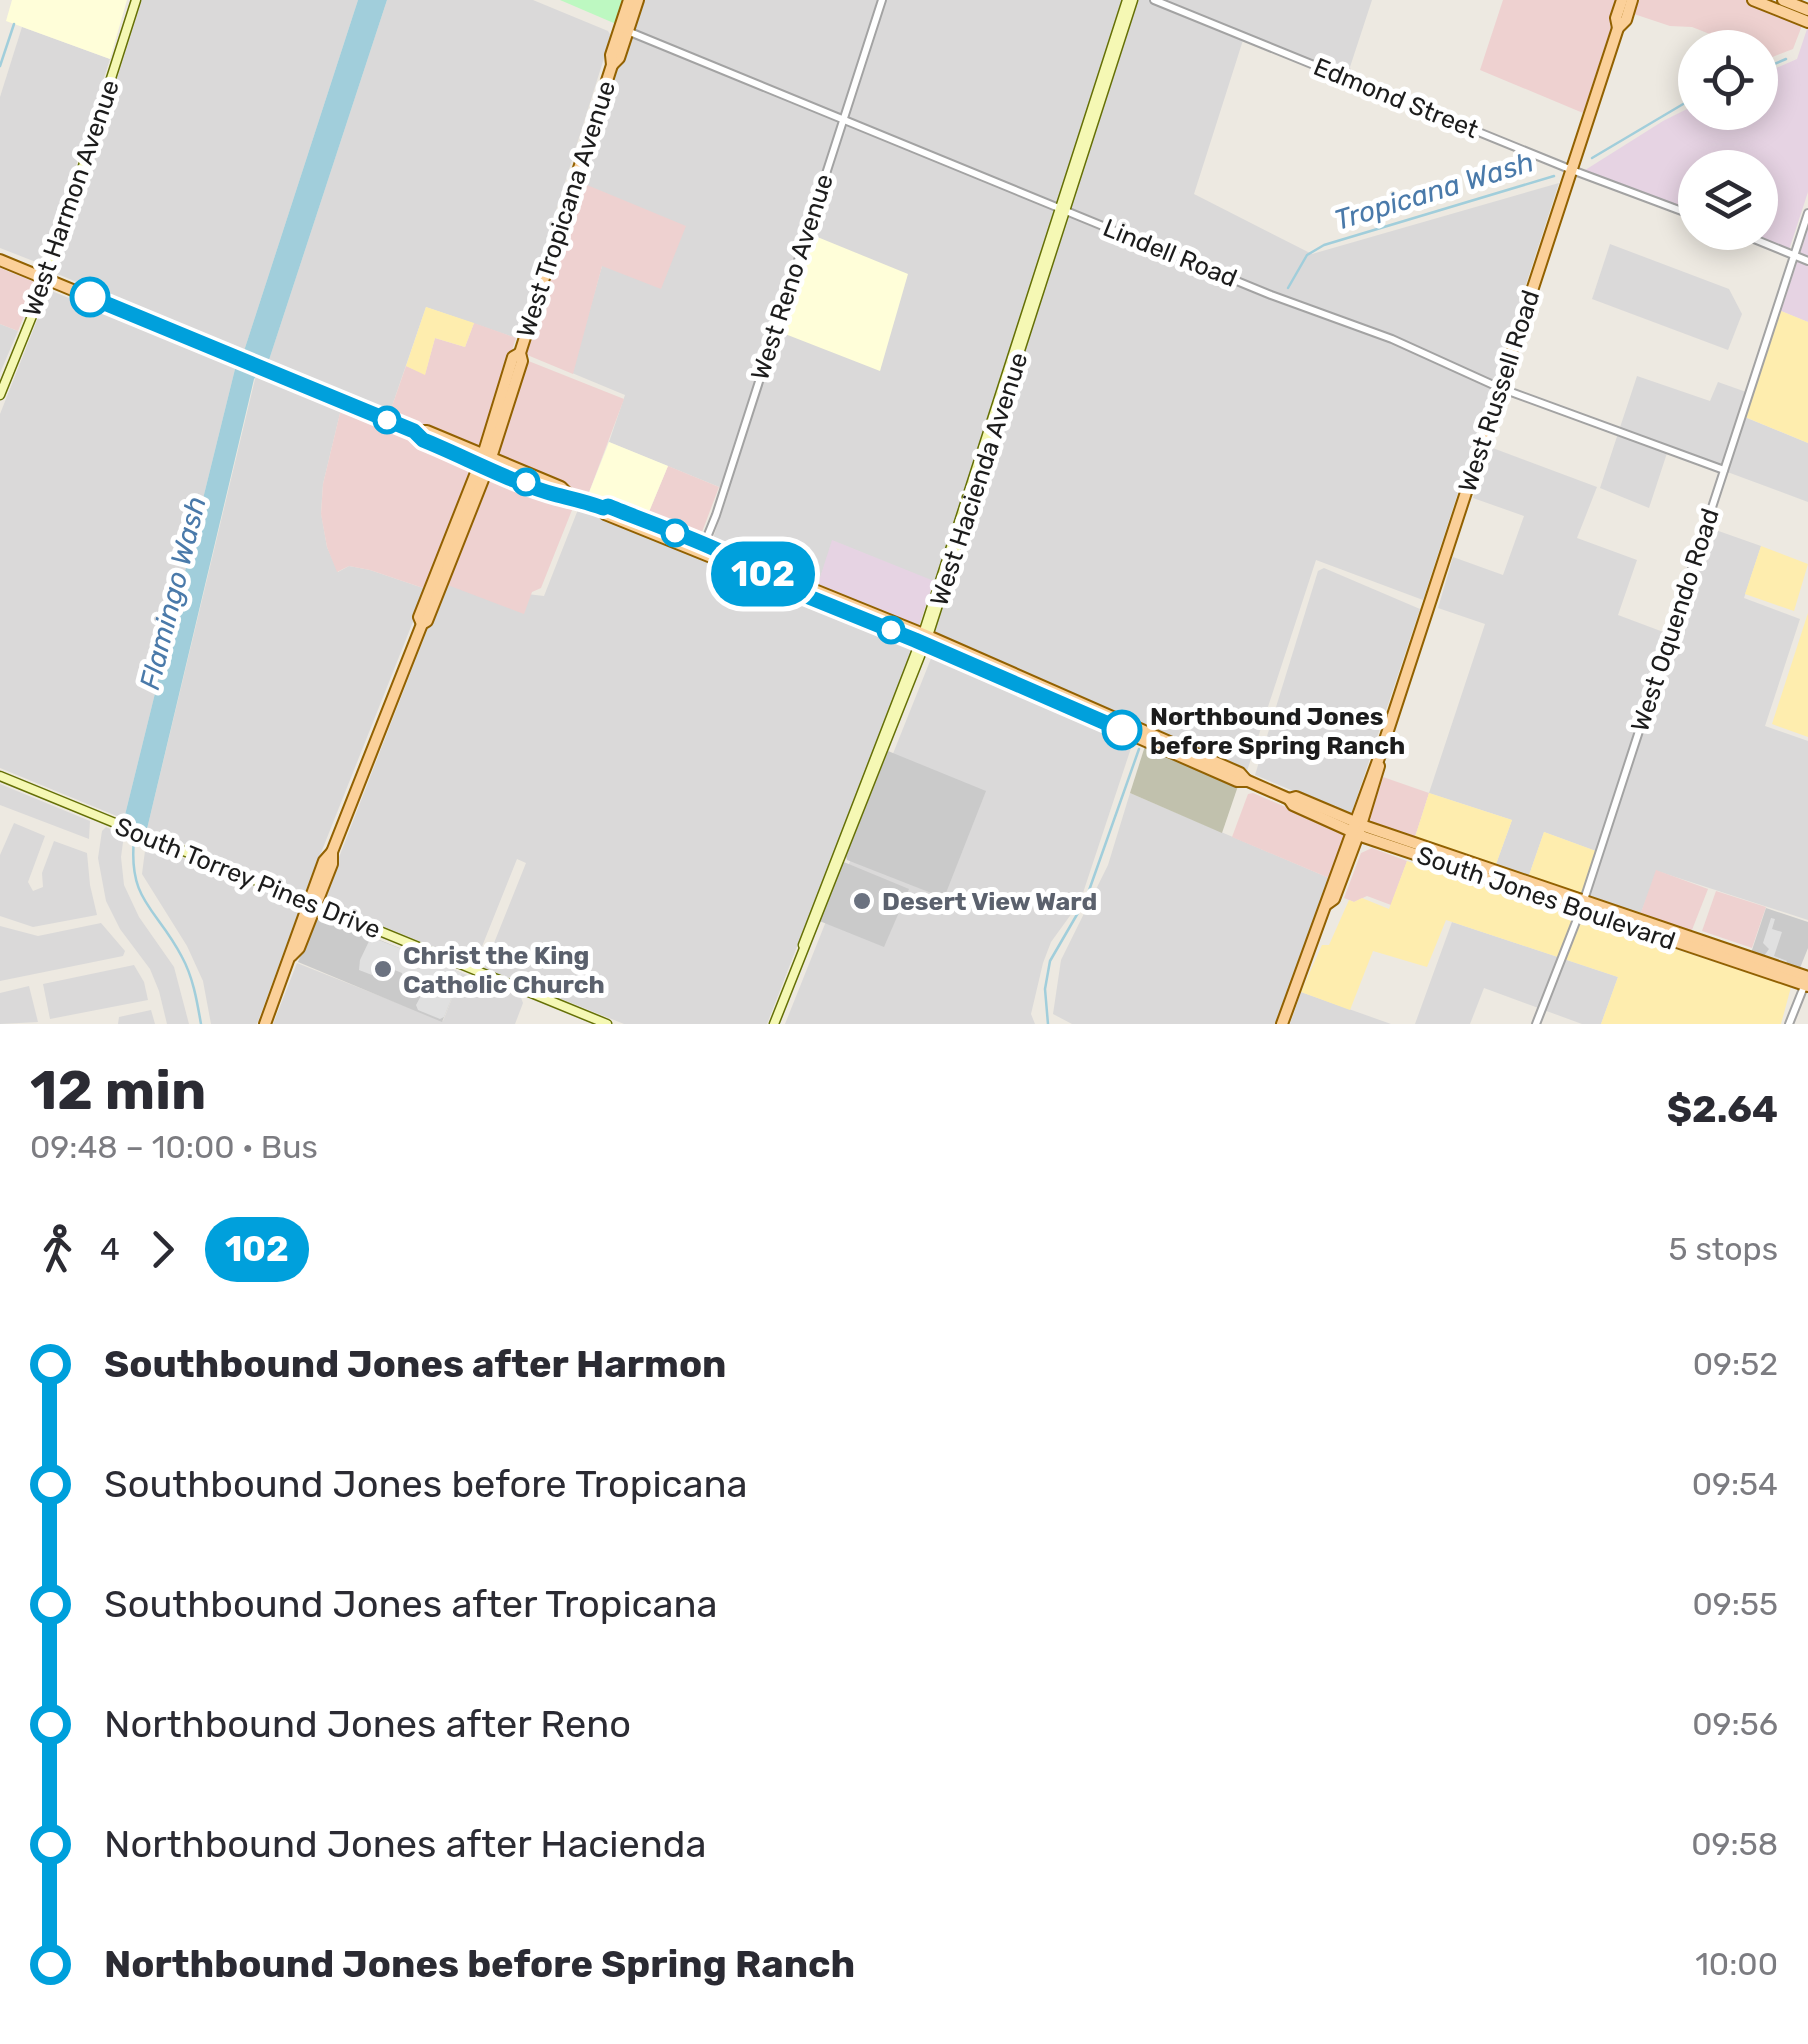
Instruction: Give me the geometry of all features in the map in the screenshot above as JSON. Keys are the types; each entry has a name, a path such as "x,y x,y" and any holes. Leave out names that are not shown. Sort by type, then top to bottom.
{"main road":[{"name":"West Harmon Avenue","path":"0,395 47,279 136,0"},
{"name":"West Tropicana Avenue","path":"265,1024 291,956 299,948 311,904 332,864 332,852 422,624 434,603 522,360 520,353 612,65 619,58 629,0"},
{"name":"West Tropicana Avenue","path":"624,29 638,0"},
{"name":"West Hacienda Avenue","path":"774,1024 924,639 1130,0"},
{"name":"West Russell Road","path":"1618,28 1616,18 1622,0"},
{"name":"West Russell Road","path":"1282,1024 1327,896 1378,774 1380,755 1618,28 1626,20 1632,0"},
{"path":"1753,0 1795,16 1808,16"},
{"path":"1783,0 1808,16"},
{"name":"South Jones Boulevard","path":"0,260 414,431 423,440 562,487 571,496 603,508 608,506 764,574 770,572 1240,773 1248,781 1289,799 1296,798 1356,828 1807,980"},
{"name":"West Tropicana Avenue","path":"422,624 419,617 485,461"},
{"path":"434,603 440,565"},
{"name":"South Jones Boulevard","path":"924,639 1238,781 1248,781"},
{"path":"1163,748 1187,750"},
{"name":"South Torrey Pines Drive","path":"0,776 607,1024"}],"street":[{"name":"West Reno Avenue","path":"702,549 882,0"},
{"name":"Edmond Street","path":"1154,0 1678,210"},
{"name":"Lindell Road","path":"624,29 1281,299 1392,339 1500,388 1724,470"},
{"name":"West Oquendo Road","path":"1536,1024 1582,905 1808,213"},
{"path":"1778,249 1808,260"},
{"path":"1789,1024 1807,980"}],"shaded area":[{"path":"12,0 127,0 110,59 6,21"},
{"path":"142,0 358,0 244,351 55,273"},
{"path":"387,0 533,0 608,31 611,36 516,338 426,307 390,412 269,360"},
{"path":"634,0 1372,0 1350,67 1353,80 1244,37 1194,194 1312,254 1559,183 1423,600 1316,560 1247,771 933,633 947,587 833,541 817,587 711,544 729,491 609,442 625,395 572,373 602,266 576,180"},
{"path":"1503,0 1620,0 1583,113 1480,70"},
{"path":"1635,0 1746,0 1803,23 1793,49 1778,55 1778,30 1700,30 1670,26 1631,13"},
{"path":"1808,26 1808,192 1789,250 1778,246 1778,150 1678,150 1678,209 1582,172 1678,114 1678,130 1778,130 1778,67 1797,59"},
{"path":"22,27 110,59 47,256 41,264 0,248 0,97"},
{"path":"575,180 686,226 661,289 602,266 573,374 520,352"},
{"path":"1808,229 1808,322 1781,311"},
{"path":"810,234 908,274 880,371 780,332"},
{"path":"1610,244 1729,289 1742,314 1728,350 1592,299"},
{"path":"0,268 37,283 18,331 0,324"},
{"path":"49,290 236,365 124,819 0,768 0,414"},
{"path":"474,323 516,338 480,450 390,412 406,366 425,374 435,338 465,347"},
{"path":"0,324 18,331 0,373"},
{"path":"526,360 624,399 588,495 496,456"},
{"path":"256,375 341,409 323,484 321,513 327,547 338,572 349,566 370,570 426,589 305,893 147,829"},
{"path":"1637,376 1710,401 1718,382 1749,393 1742,416 1808,443 1808,502 1668,450 1649,508 1600,488"},
{"path":"341,409 464,461 470,479 426,589 370,570 349,566 337,572 321,514 323,484"},
{"path":"609,442 668,466 646,519 588,495"},
{"path":"1490,447 1597,487 1577,538 1637,560 1618,615 1674,636 1710,528 1761,546 1744,598 1800,619 1765,726 1808,741 1808,920 1657,871 1639,918 1586,901 1601,853 1544,832 1528,878 1495,867 1512,820 1429,793 1485,624 1438,608 1453,557 1503,575 1524,516 1473,498"},
{"path":"668,466 719,487 699,540 646,519"},
{"path":"495,472 574,505 541,588 532,592 524,614 445,584 487,477"},
{"path":"579,507 911,643 913,648 767,1024 624,1024 484,968 526,863 517,859 475,964 322,901 445,584 544,596"},
{"path":"832,540 934,581 919,626 817,587"},
{"path":"1324,568 1420,609 1351,815 1255,775 1318,571"},
{"path":"932,656 1132,745 1080,902 1051,942 1043,963 1031,1014 1035,1024 785,1024"},
{"path":"1145,746 1238,786 1222,833 1130,793"},
{"path":"888,751 986,791 944,898 847,860"},
{"path":"1383,777 1429,793 1415,837 1372,824 1370,817"},
{"path":"0,784 90,821 89,839 0,805"},
{"path":"1130,793 1329,878 1278,1024 1072,1024 1053,1014 1061,960 1108,865"},
{"path":"1248,794 1341,831 1345,837 1329,878 1232,837"},
{"path":"14,823 45,836 28,882 33,891 43,887 42,873 54,841 87,853 97,915 33,927 0,916 0,855"},
{"path":"106,827 124,835 124,885 139,917 174,967 189,1024 167,1024 150,969 120,929 106,901 98,858"},
{"path":"146,843 301,906 257,1024 211,1024 203,981 187,946 142,874"},
{"path":"1372,848 1407,861 1391,905 1367,896 1354,902 1344,898 1361,853"},
{"name":"Desert View Ward","path":"839,860 909,889 884,947 812,918"},
{"path":"1656,870 1708,889 1690,935 1639,918"},
{"path":"1716,891 1766,907 1752,948 1702,931"},
{"path":"1766,908 1808,922 1808,948 1800,968 1751,953"},
{"name":"Christ the King Catholic Church","path":"316,917 462,973 442,1022 298,962"},
{"path":"1771,918 1775,919 1772,929 1782,932 1774,956 1787,961 1786,964 1764,956 1769,949 1763,943"},
{"path":"1452,922 1618,977 1601,1024 1582,1024 1484,988 1470,1024 1415,1024"},
{"path":"101,923 125,951 123,956 0,981 0,926 38,936"},
{"path":"371,937 462,973 444,1017 418,1010 416,1005 424,990 404,985 402,973 377,963 372,975 359,970"},
{"path":"297,963 443,1021 462,973 520,995 523,1003 515,1024 273,1024"},
{"path":"134,965 148,1000 50,1019 43,984"},
{"path":"29,986 38,1022 0,1024 0,993"},
{"path":"1301,992 1391,1024 1290,1024"},
{"path":"151,1010 155,1024 118,1024 119,1017"}],"sand":[{"path":"426,307 474,323 465,347 435,338 425,375 406,366"},
{"path":"1781,311 1808,322 1808,443 1745,417"},
{"path":"1761,546 1808,564 1794,611 1745,594"},
{"path":"1808,613 1808,737 1772,724"},
{"path":"1429,793 1512,820 1495,867 1415,837"},
{"path":"1544,832 1596,851 1581,898 1528,878"},
{"path":"1407,861 1791,987 1781,1024 1601,1024 1618,977 1446,920 1427,967 1373,951 1350,1010 1301,992 1322,945 1329,945 1349,900 1362,898 1389,909"}],"green space":[{"path":"560,0 624,0 616,24"}],"water":[{"path":"358,0 387,0 269,360 254,379 147,829 124,819 236,365 244,351"}],"waterway":[{"path":"0,66 14,24"},
{"name":"Tropicana Wash","path":"1778,62 1786,59"},
{"name":"Tropicana Wash","path":"1592,158 1678,107"},
{"name":"Tropicana Wash","path":"1288,288 1307,255 1324,245 1554,176"},
{"name":"Tropicana Wash","path":"1048,1024 1045,989 1050,961 1086,899 1139,749"},
{"name":"Flamingo Wash","path":"134,839 133,860 140,891 186,965 201,1024"}],"bus line":[{"name":"102","path":"90,297 414,431 423,440 512,477 558,495 603,508 608,506 739,560 764,574 767,580 1122,730"}],"place":[{"name":"Northbound Jones before Spring Ranch","path":"1122,730"},
{"name":"Desert View Ward","path":"862,901"},
{"name":"Christ the King Catholic Church","path":"383,969"}]}
